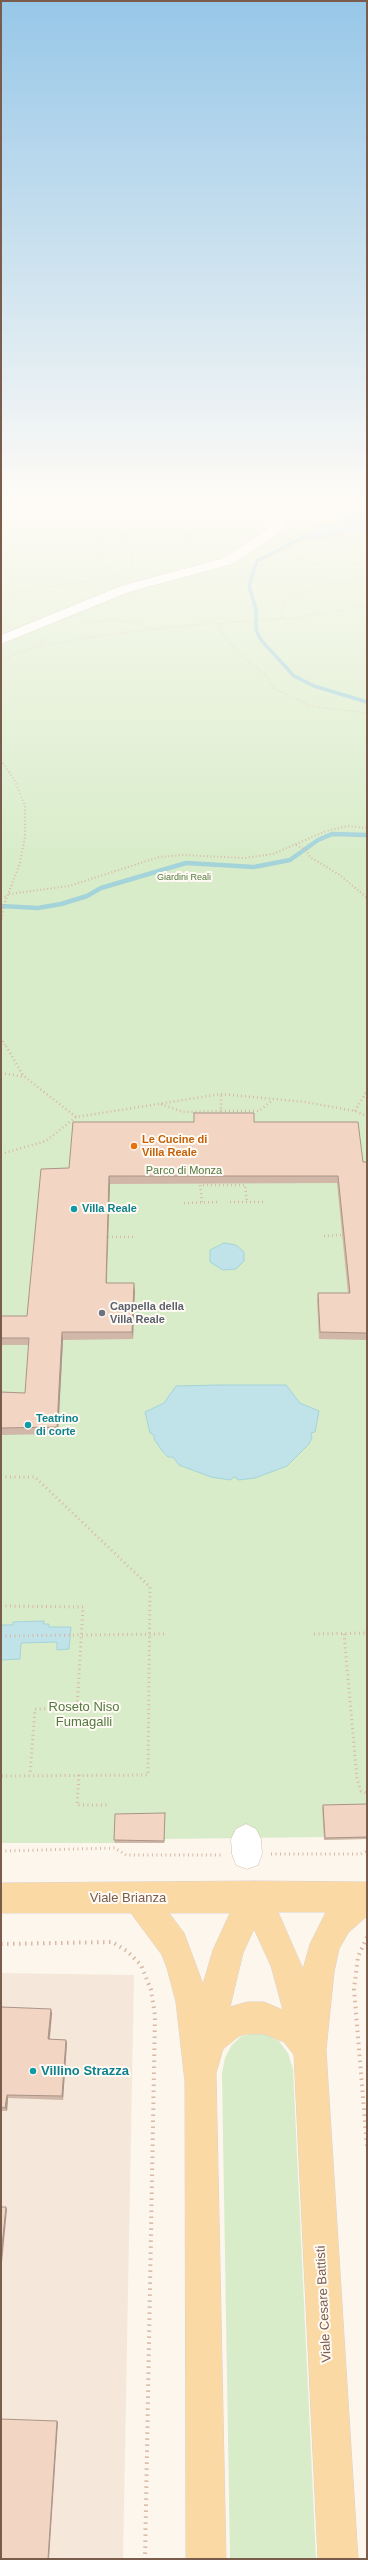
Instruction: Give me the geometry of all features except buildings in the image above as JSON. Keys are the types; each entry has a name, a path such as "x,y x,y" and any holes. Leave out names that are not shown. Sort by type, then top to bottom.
{"main road":[{"name":"Viale Brianza","path":"1,1898 254,1896 366,1897"},
{"name":"Viale Cesare Battisti","path":"254,1896 286,1964 310,2050"},
{"path":"201,2082 216,1993 228,1950 254,1896"},
{"name":"Viale Cesare Battisti","path":"338,2559 310,2050 318,1972 325,1944 337,1922 366,1897"},
{"path":"139,1898 173,1944 183,1968 192,2002 201,2082 206,2559"},
{"path":"209,2040 231,2022 247,2018 264,2018 295,2031 310,2050"}],"lane":[{"path":"1,640 39,623"}],"path":[{"path":"77,626 92,623"},
{"path":"138,623 153,629"},
{"path":"1,660 34,648 153,629 213,623"},
{"path":"218,623 220,630 240,655 266,675 273,688 312,706 367,713"},
{"path":"34,648 50,636"},
{"path":"1,760 15,781 25,806 22,849 9,894 4,905 1,923"},
{"path":"9,894 69,886 159,858 183,855 244,858 273,854 310,836 326,831 348,826 367,828"},
{"path":"296,844 306,850 310,857 340,875 367,898"},
{"path":"1,896 8,897"},
{"path":"1,1038 25,1077 76,1117"},
{"path":"1,1072 25,1077"},
{"path":"355,1111 367,1091"},
{"path":"1,1154 46,1140 76,1117 221,1094 305,1102 355,1111 367,1116"},
{"path":"221,1094 221,1111"},
{"path":"160,1104 183,1112 259,1111 273,1100"},
{"path":"200,1111 200,1118"},
{"path":"242,1111 242,1117"},
{"path":"202,1202 200,1185 224,1184 245,1185 247,1202"},
{"path":"184,1203 220,1202"},
{"path":"230,1202 266,1202"},
{"path":"324,1236 342,1235"},
{"path":"108,1237 136,1237"},
{"path":"1,1477 35,1477 150,1587 148,1774 1,1776"},
{"path":"1,1606 83,1607 76,1709 35,1709 30,1776"},
{"path":"314,1634 367,1633"},
{"path":"1,1636 167,1634"},
{"path":"344,1634 357,1779 361,1790 367,1793"},
{"path":"78,1775 78,1805 107,1805"},
{"path":"1,1851 115,1848 126,1855 246,1846 361,1854 367,1851"},
{"path":"367,1937 358,1957 354,1989 367,2146"},
{"path":"1,1944 112,1942 127,1951 141,1965 151,1990 155,2015 145,2559"}],"shaded area":[{"path":"1,1973 134,1975 123,2559 1,2559"}],"green space":[{"name":"Parco di Monza","path":"1,623 367,623 367,1839 324,1840 324,1837 165,1839 165,1843 1,1843"},
{"path":"253,2033 266,2034 279,2041 288,2053 293,2069 316,2559 230,2559 222,2073 225,2058 231,2046 240,2037"}],"water":[{"path":"224,1243 236,1245 244,1252 244,1261 236,1269 223,1270 210,1262 210,1250"},
{"path":"286,1385 300,1403 319,1411 315,1432 311,1433 312,1438 309,1444 287,1466 255,1478 239,1480 234,1477 230,1480 211,1477 179,1465 173,1457 168,1457 163,1452 154,1439 154,1435 150,1433 145,1412 164,1403 176,1386"},
{"path":"44,1621 43,1624 49,1624 49,1627 71,1627 69,1649 57,1650 57,1642 21,1643 20,1659 1,1660 1,1625 13,1625 13,1622"}],"waterway":[{"path":"256,623 256,630 261,640 294,676 314,686 367,702"},
{"path":"1,906 38,908 61,904 87,896 101,888 186,863 254,867 290,860 318,840 332,834 367,835"}],"place":[{"name":"Le Cucine di Villa Reale","path":"134,1146"},
{"name":"Villa Reale","path":"74,1209"},
{"name":"Cappella della Villa Reale","path":"102,1313"},
{"name":"Teatrino di corte","path":"28,1425"},
{"name":"Villino Strazza","path":"33,2071"}],"park label":[{"name":"Giardini Reali","path":"184,878"},
{"name":"Roseto Niso Fumagalli","path":"84,1714"}]}
